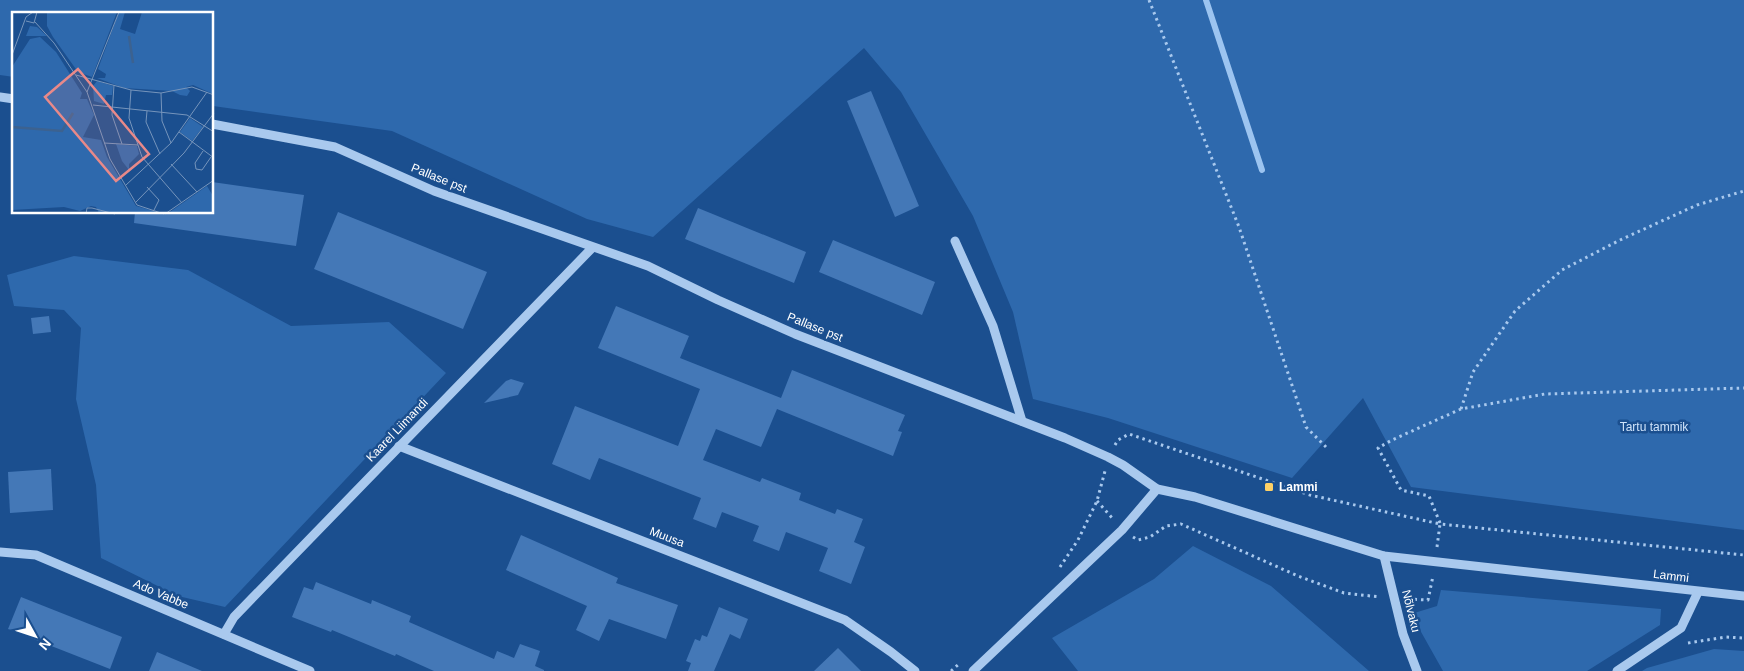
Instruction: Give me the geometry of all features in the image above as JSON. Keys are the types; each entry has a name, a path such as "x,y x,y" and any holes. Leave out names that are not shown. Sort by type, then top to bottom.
{"street":[{"name":"Pallase pst","path":"214,124 335,147 434,191 592,248 648,266 795,334 1022,421 1108,457 1123,465 1157,489"},
{"path":"955,241 994,326 1022,421"},
{"name":"Kaarel Liimandi","path":"224,634 234,617 592,248"},
{"name":"Muusa","path":"399,446 846,620 915,671"},
{"path":"973,671 1122,530 1157,489"},
{"name":"Lammi","path":"1157,489 1195,497 1384,556 1744,596"},
{"name":"Ado Vabbe","path":"0,552 36,556 310,671"},
{"name":"Nõlvaku","path":"1384,556 1403,634 1416,671"},
{"path":"1617,671 1681,628 1698,592"}],"path":[{"path":"1149,0 1239,227 1306,427 1326,447"},
{"path":"1462,409 1473,372 1515,312 1562,270 1620,240 1697,205 1744,191"},
{"path":"1097,501 1122,530 1138,540 1150,537 1166,526 1181,524 1298,576 1344,593 1394,599 1428,600 1440,524 1429,496 1401,490 1378,448 1462,409 1545,394 1744,388"},
{"path":"1058,570 1078,540 1097,501 1108,457 1118,440 1129,434 1310,495 1440,524 1744,555"},
{"path":"1680,645 1726,637 1744,638"},
{"path":"952,671 964,659"}],"green space":[{"name":"Tartu tammik","path":"0,0 1744,0 1744,530 1411,487 1363,398 1292,478 1108,418 1033,399 1013,312 973,216 901,92 864,48 653,237 587,219 392,131 214,106 214,12 12,12 12,77 0,75"},
{"path":"74,256 188,270 291,326 389,322 446,373 225,607 178,596 101,558 96,485 76,399 81,328 64,310 14,306 7,275"},
{"path":"1193,546 1271,586 1369,671 1078,671 1052,638 1154,579"},
{"path":"1441,590 1661,609 1660,625 1587,671 1443,671 1411,614 1437,606"},
{"path":"1714,649 1744,651 1744,671 1642,671 1647,668"}],"building":[{"path":"871,91 919,206 895,217 847,101"},
{"path":"214,182 304,195 296,246 134,223 135,214 214,214"},
{"path":"698,208 806,252 794,283 685,239"},
{"path":"338,212 487,272 463,329 314,269"},
{"path":"833,240 935,282 922,315 819,272"},
{"path":"616,306 689,336 680,358 781,398 792,370 905,415 898,431 902,432 893,456 777,409 761,447 716,429 703,460 760,482 762,478 801,493 799,500 835,514 837,509 863,519 854,542 865,547 851,584 819,571 828,548 786,532 779,551 753,541 759,526 722,512 716,528 693,519 701,498 599,458 590,480 552,464 575,406 678,446 700,389 598,348"},
{"path":"49,316 51,332 33,334 31,318"},
{"path":"511,379 524,383 518,395 484,403 506,381"},
{"path":"51,469 53,510 10,513 8,472"},
{"path":"521,535 618,578 616,583 678,605 666,639 609,619 599,641 576,630 587,606 506,570"},
{"path":"316,582 371,604 372,600 411,616 409,622 494,659 497,651 514,658 520,644 540,651 535,666 544,671 434,671 396,654 395,656 332,630 331,632 292,617 304,587 313,590"},
{"path":"21,597 122,637 110,669 8,629"},
{"path":"719,607 748,619 740,639 730,634 714,671 688,671 691,663 686,661 695,639 700,641 702,635 707,637"},
{"path":"838,648 861,671 814,671"},
{"path":"157,652 202,671 149,671"}],"waterway":[{"path":"1206,0 1262,170"}],"place":[{"name":"Lammi","path":"1269,487"}]}
